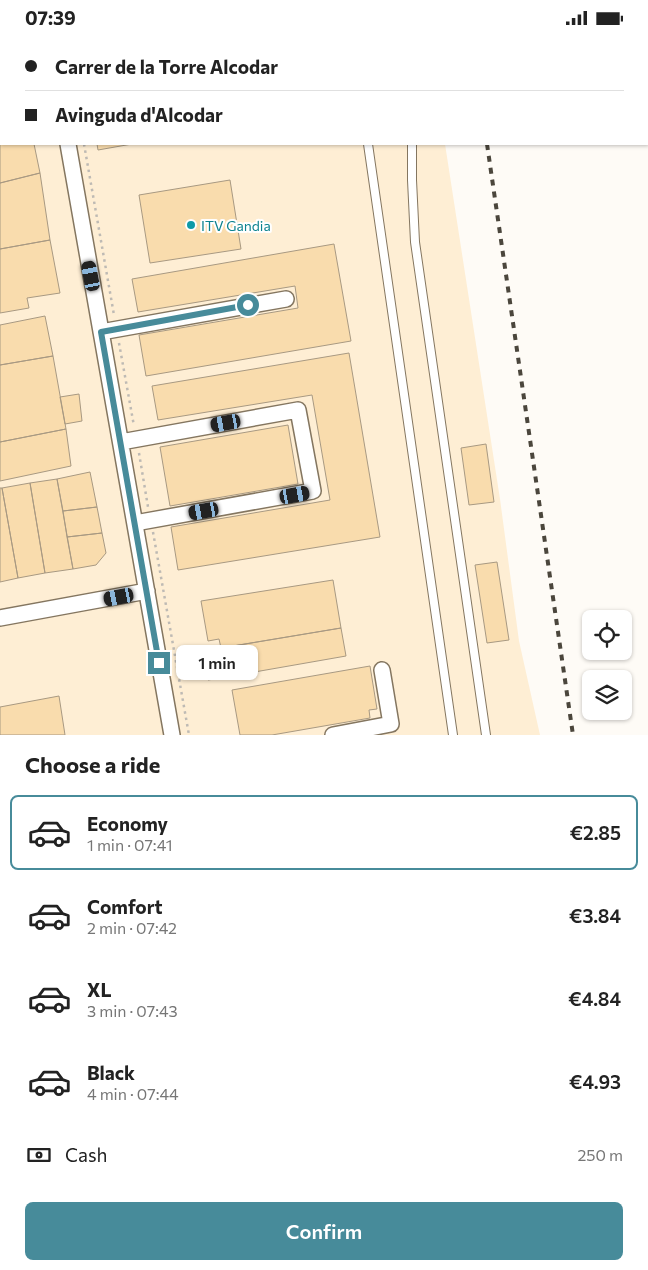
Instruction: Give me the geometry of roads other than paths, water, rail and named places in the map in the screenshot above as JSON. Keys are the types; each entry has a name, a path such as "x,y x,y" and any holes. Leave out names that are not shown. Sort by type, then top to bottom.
{"street":[{"path":"68,145 172,735"},
{"path":"101,332 286,299"},
{"path":"121,442 298,410 313,491 135,523"},
{"path":"0,618 146,591"},
{"path":"333,735 391,725 382,669"}],"lane":[{"path":"368,145 453,735"},
{"path":"412,145 415,241 486,735"}],"railway":[{"path":"487,145 573,735"}],"place":[{"name":"ITV Gandia","path":"191,225"}]}
